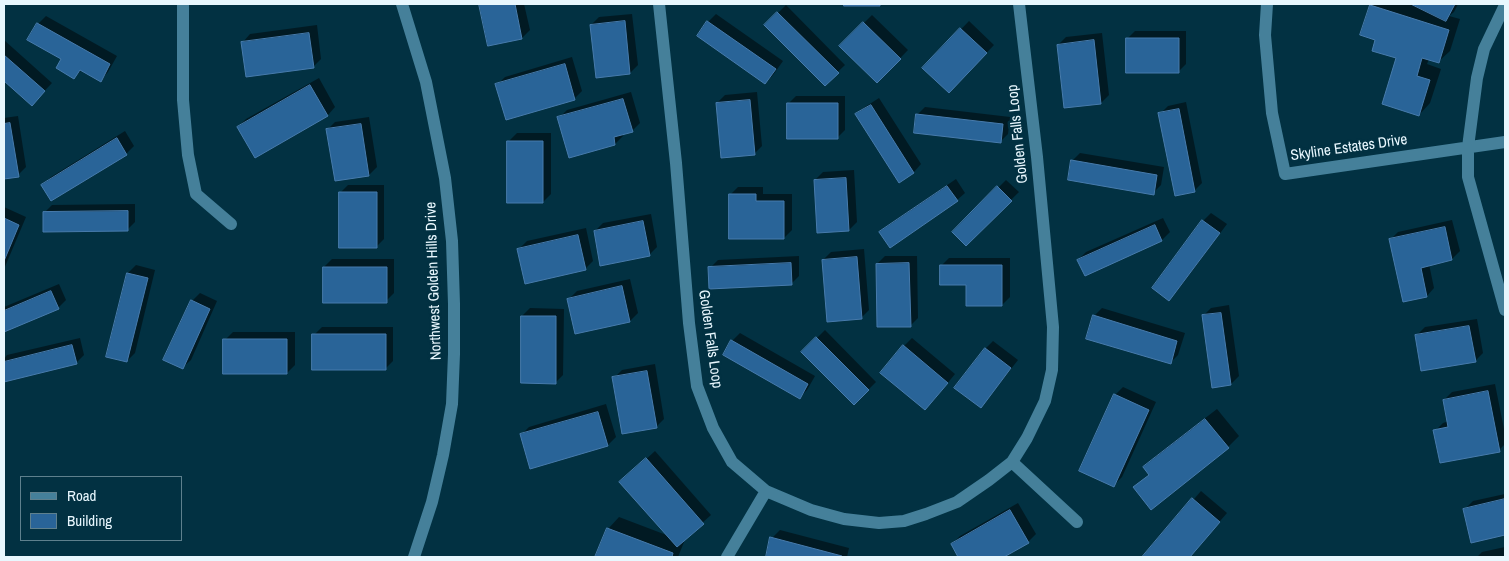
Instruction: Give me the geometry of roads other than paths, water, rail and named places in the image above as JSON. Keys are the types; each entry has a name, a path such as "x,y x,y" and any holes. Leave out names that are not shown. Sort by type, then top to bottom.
{"street":[{"path":"183,4 182,100 188,155 196,194 231,224"},
{"name":"Northwest Golden Hills Drive","path":"402,4 426,82 445,178 452,241 454,304 452,404 432,502 414,557"},
{"name":"Golden Falls Loop","path":"659,4 676,163 689,323 697,386 713,428 732,462 766,491 811,510 844,519 879,523 896,522 926,514 957,502 989,480 1012,462 1027,438 1045,401 1052,370 1053,336 1037,157 1019,4"},
{"name":"Skyline Estates Drive","path":"1267,4 1265,35 1272,113 1286,174 1468,147"},
{"path":"1505,5 1484,49 1477,78 1468,147 1468,177 1505,310"},
{"path":"1468,147 1505,142"},
{"path":"1012,462 1077,522"},
{"path":"727,557 766,491"}]}
